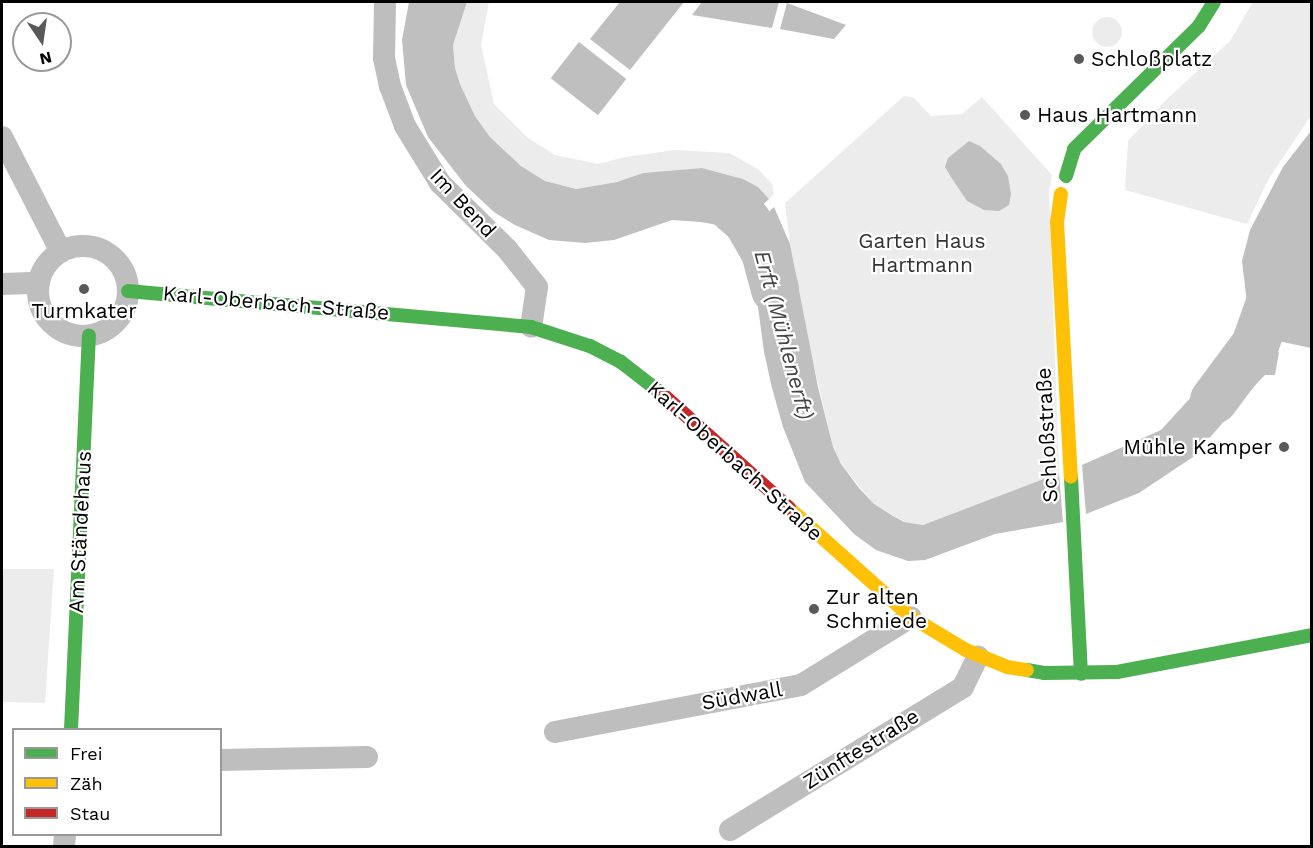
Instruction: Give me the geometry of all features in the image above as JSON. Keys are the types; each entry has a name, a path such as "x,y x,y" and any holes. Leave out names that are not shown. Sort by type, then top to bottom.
{"street":[{"name":"Im Bend","path":"385,2 383,46 385,65 390,86 408,132 440,183 507,249 537,287 531,327"},
{"path":"1066,176 1074,149 1198,26 1214,2"},
{"path":"2,137 61,252"},
{"name":"Schloßstraße","path":"1061,194 1058,222 1081,674"},
{"path":"76,247 91,247 106,252 118,262 126,275 128,291 126,305 119,318 109,328 89,335 66,333 53,324 44,313 39,298 39,283 43,270 61,252 76,247"},
{"path":"2,284 39,283"},
{"name":"Karl-Oberbach-Straße","path":"128,291 531,327 590,346 634,371 911,617 978,656 1020,670 1081,674 1136,669 1311,635"},
{"name":"Am Ständehaus","path":"71,728 89,335"},
{"name":"Südwall","path":"555,732 801,686 911,617"},
{"name":"Zünftestraße","path":"730,830 963,687 978,656"},
{"path":"222,760 367,757"}],"green space":[{"path":"467,2 489,2 481,45 494,104 528,138 555,155 598,164 625,157 675,150 729,153 758,169 772,184 774,194 769,199 758,187 743,179 702,168 643,173 617,182 576,189 545,181 521,166 490,137 475,116 460,84 455,68 453,45"},
{"path":"1253,2 1311,2 1312,114 1268,180 1247,224 1125,190 1128,141 1168,98 1230,41"},
{"path":"1107,17 1118,21 1122,32 1118,43 1107,47 1096,43 1092,32 1096,21"},
{"name":"Garten Haus Hartmann","path":"904,96 914,98 931,116 962,114 982,97 1052,175 1049,191 1059,473 923,525 904,522 874,504 841,464 833,447 811,353 790,244 785,203"},
{"path":"2,569 54,569 45,703 2,702"}],"water":[{"path":"409,2 467,2 453,45 455,68 460,84 475,116 490,137 521,166 545,181 576,189 617,182 643,173 702,168 743,179 758,187 769,199 732,233 715,223 672,220 614,240 585,243 549,240 515,225 494,212 466,186 428,137 406,85 402,40"},
{"path":"620,2 684,2 630,70 590,39"},
{"path":"702,2 779,2 772,28 692,15"},
{"path":"787,3 846,25 834,39 780,29"},
{"path":"579,42 626,79 598,115 551,78"},
{"path":"1311,131 1311,348 1235,332 1247,303 1242,261 1250,230 1283,167"},
{"path":"969,141 980,146 1001,164 1008,176 1011,194 1009,205 999,211 984,210 967,201 945,167 948,158"},
{"path":"774,207 790,244 818,387 833,447 841,464 859,488 874,504 893,516 904,522 923,525 1059,473 1063,522 995,534 925,560 908,561 876,550 854,534 805,482 783,427 772,388 764,352 754,277 739,240"},
{"path":"1234,343 1279,352 1275,375 1265,375 1259,381 1193,457 1139,493 1086,514 1082,465 1161,430 1214,372"}],"waterway":[{"name":"Erft (Mühlenerft)","path":"686,195 725,202 747,221 765,252 775,290"},
{"path":"1214,400 1255,345 1270,303 1312,218"}],"traffic: fast":[{"path":"1066,176 1074,149 1199,26 1214,2"},
{"path":"128,291 531,327 590,346 621,362 661,393"},
{"path":"71,728 89,335"},
{"path":"1071,477 1081,674"},
{"path":"1027,670 1044,673 1117,672 1312,635"}],"traffic: slow":[{"path":"1061,194 1057,222 1071,477"},
{"path":"789,508 911,617 966,650 1007,667 1027,670"}],"traffic: jam":[{"path":"661,393 789,508"}],"place":[{"name":"Schloßplatz","path":"1079,59"},
{"name":"Haus Hartmann","path":"1025,115"},
{"name":"Turmkater","path":"84,289"},
{"name":"Mühle Kamper","path":"1284,447"},
{"name":"Zur alten Schmiede","path":"814,609"}]}
